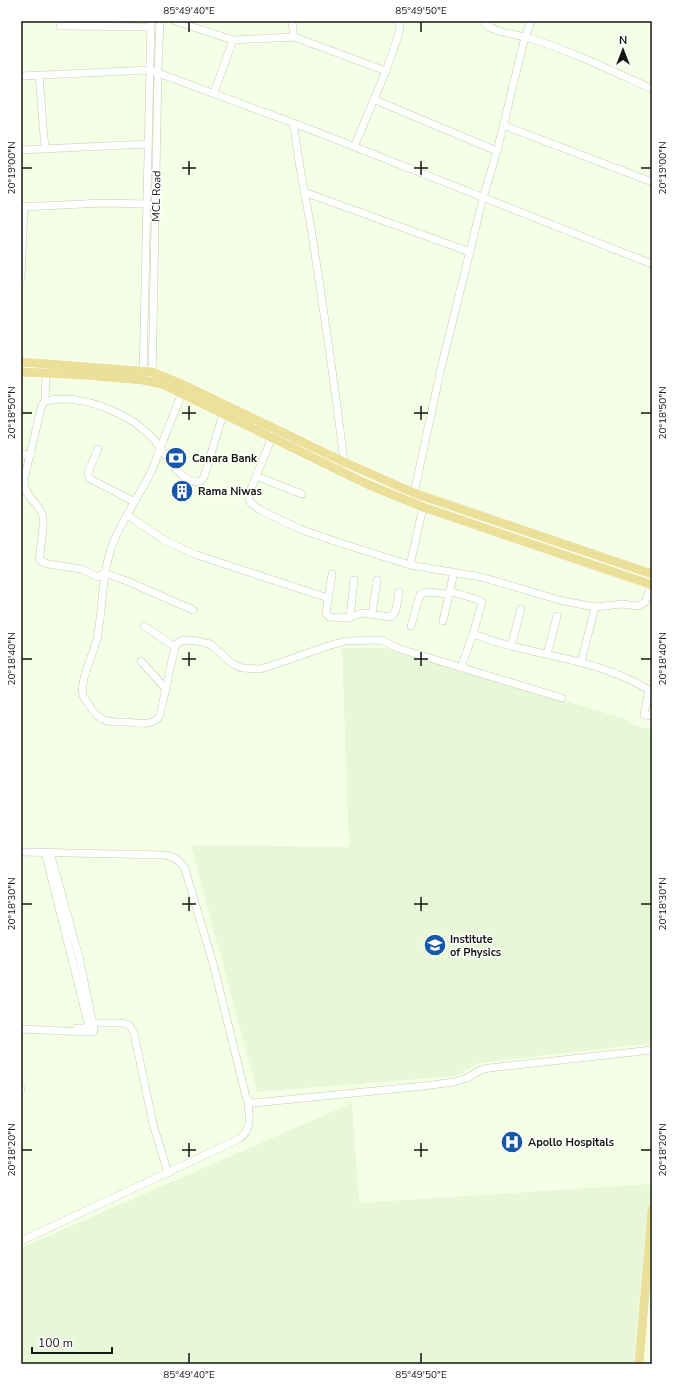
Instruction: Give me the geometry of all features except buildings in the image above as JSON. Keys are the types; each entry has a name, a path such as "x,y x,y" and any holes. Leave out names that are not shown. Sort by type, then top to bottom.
{"main road":[{"path":"21,362 143,370 152,372 234,409 344,462 414,493 652,574"},
{"path":"21,372 147,380 162,384 366,484 423,507 652,585"},
{"path":"366,484 371,474"},
{"path":"639,1364 652,1210"}],"street":[{"name":"MCL Road","path":"147,380 152,372 160,21"},
{"path":"175,21 233,40 294,37 386,71"},
{"path":"292,21 294,37"},
{"path":"354,147 375,100 399,33 400,26 397,21"},
{"path":"484,21 485,25 492,29 525,37 578,55 652,89"},
{"path":"414,493 442,364 483,198 525,37 531,21"},
{"name":"MCL Road","path":"147,380 143,370 151,24"},
{"path":"60,26 151,24"},
{"path":"214,93 233,40"},
{"path":"21,76 150,70 158,72 652,264"},
{"path":"39,75 45,149"},
{"path":"375,100 496,150"},
{"path":"294,124 296,150 336,394 344,462"},
{"path":"503,126 652,182"},
{"path":"21,150 148,144"},
{"path":"304,192 470,252"},
{"path":"21,278 22,206 147,204"},
{"path":"46,373 45,401 42,404 24,479 24,487 28,496 40,510 43,517 39,558 41,561 48,564 80,569 98,577 104,573"},
{"path":"182,393 152,470 135,502 118,529 104,573 97,640 82,687 83,694 94,713 103,720 112,722 148,723 157,720 160,715 175,647 179,642 184,640 210,644 233,664 242,668 260,669 346,641 381,640 400,649 461,666 562,698"},
{"path":"45,401 56,398 78,400 112,410 145,431 160,448 172,466 182,476 195,482 201,481 204,477 223,414"},
{"path":"272,437 249,494 249,499 251,503 260,510 300,529 410,565 481,577 563,601 595,607 622,604 642,605 645,602 652,585"},
{"path":"98,449 88,472 90,479 135,502"},
{"path":"21,453 30,456"},
{"path":"256,476 302,494"},
{"path":"410,565 423,507"},
{"path":"126,516 164,540 194,554 328,598"},
{"path":"443,621 454,572"},
{"path":"104,573 127,581 193,610"},
{"path":"332,574 327,615 333,618 350,617 362,614 389,617 394,615 399,592"},
{"path":"350,617 354,580"},
{"path":"372,614 377,580"},
{"path":"411,626 420,595 426,592 449,592 482,602 473,634 461,666"},
{"path":"581,662 595,607"},
{"path":"511,646 521,610"},
{"path":"547,654 557,616"},
{"path":"144,626 175,647"},
{"path":"473,634 511,646 581,662 638,682 649,690 644,715 652,716"},
{"path":"141,661 166,689"},
{"path":"21,852 165,855 173,856 180,862 185,869 214,966 248,1101 249,1126 246,1133 239,1139 21,1241"},
{"path":"21,1029 94,1031 94,1023 79,957 47,852"},
{"path":"21,1024 41,1024 82,1028 88,1027 47,852"},
{"path":"94,1023 123,1023 129,1025 134,1033 153,1124 168,1173"},
{"path":"248,1101 254,1103 424,1086 454,1082 467,1078 480,1070 489,1068 652,1050"}],"shaded area":[{"name":"Institute of Physics","path":"342,648 383,648 417,656 625,719 635,726 652,729 652,1043 478,1063 455,1076 257,1092 191,845 349,847"},
{"path":"352,1103 359,1203 652,1184 637,1364 21,1364 21,1248"}],"place":[{"name":"Canara Bank","path":"176,458"},
{"name":"Rama Niwas","path":"182,491"},
{"name":"Institute of Physics","path":"435,945"},
{"name":"Apollo Hospitals","path":"512,1142"}]}
